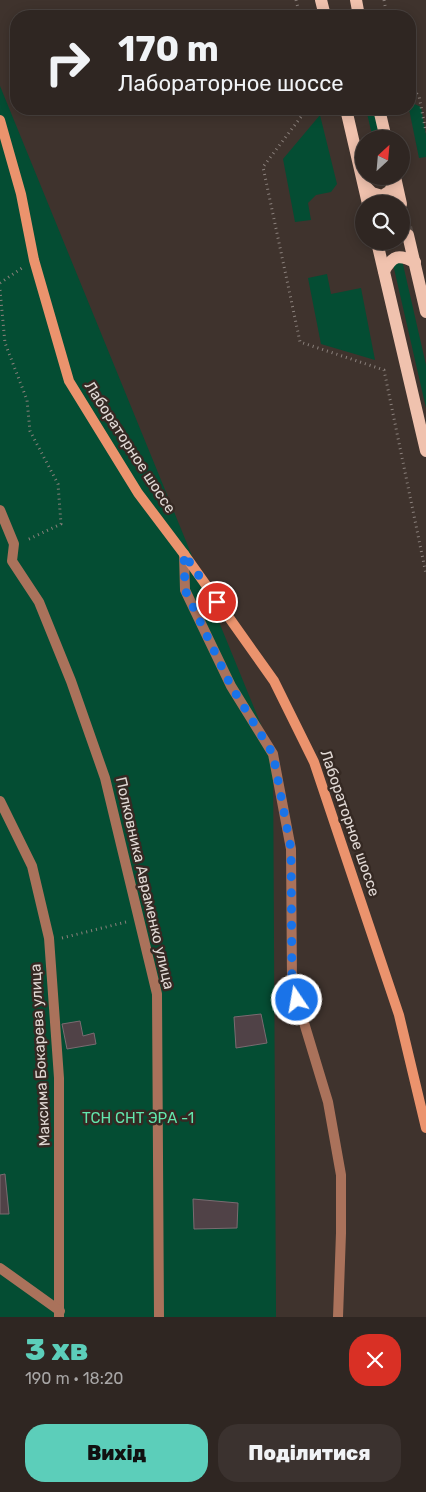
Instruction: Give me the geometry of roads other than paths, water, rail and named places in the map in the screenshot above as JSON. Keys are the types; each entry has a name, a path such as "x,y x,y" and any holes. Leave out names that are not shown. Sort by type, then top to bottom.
{"main road":[{"path":"347,115 355,147"},
{"path":"381,115 384,130"},
{"name":"Лабораторное шоссе","path":"0,120 21,194 34,260 69,381 138,493 274,680 314,762 399,1015 426,1128"},
{"path":"364,185 372,193 382,196 390,191 392,185"},
{"path":"364,185 366,195"},
{"path":"410,243 426,312"},
{"path":"379,250 426,451"},
{"path":"384,271 388,263 396,257 405,257 415,262"}],"street":[{"name":"Полковника Авраменко улица","path":"0,510 14,544 12,561 39,602 72,681 105,778 157,994 160,1317"},
{"path":"184,554 185,590 231,686 273,754 291,849 292,983 328,1102 341,1175 338,1317"},
{"name":"Максима Бокарева улица","path":"0,801 32,866 49,938 59,1078 60,1314"},
{"path":"0,1268 60,1314"}],"park label":[{"name":"ТСН СНТ ЭРА -1","path":"138,1118"}]}
